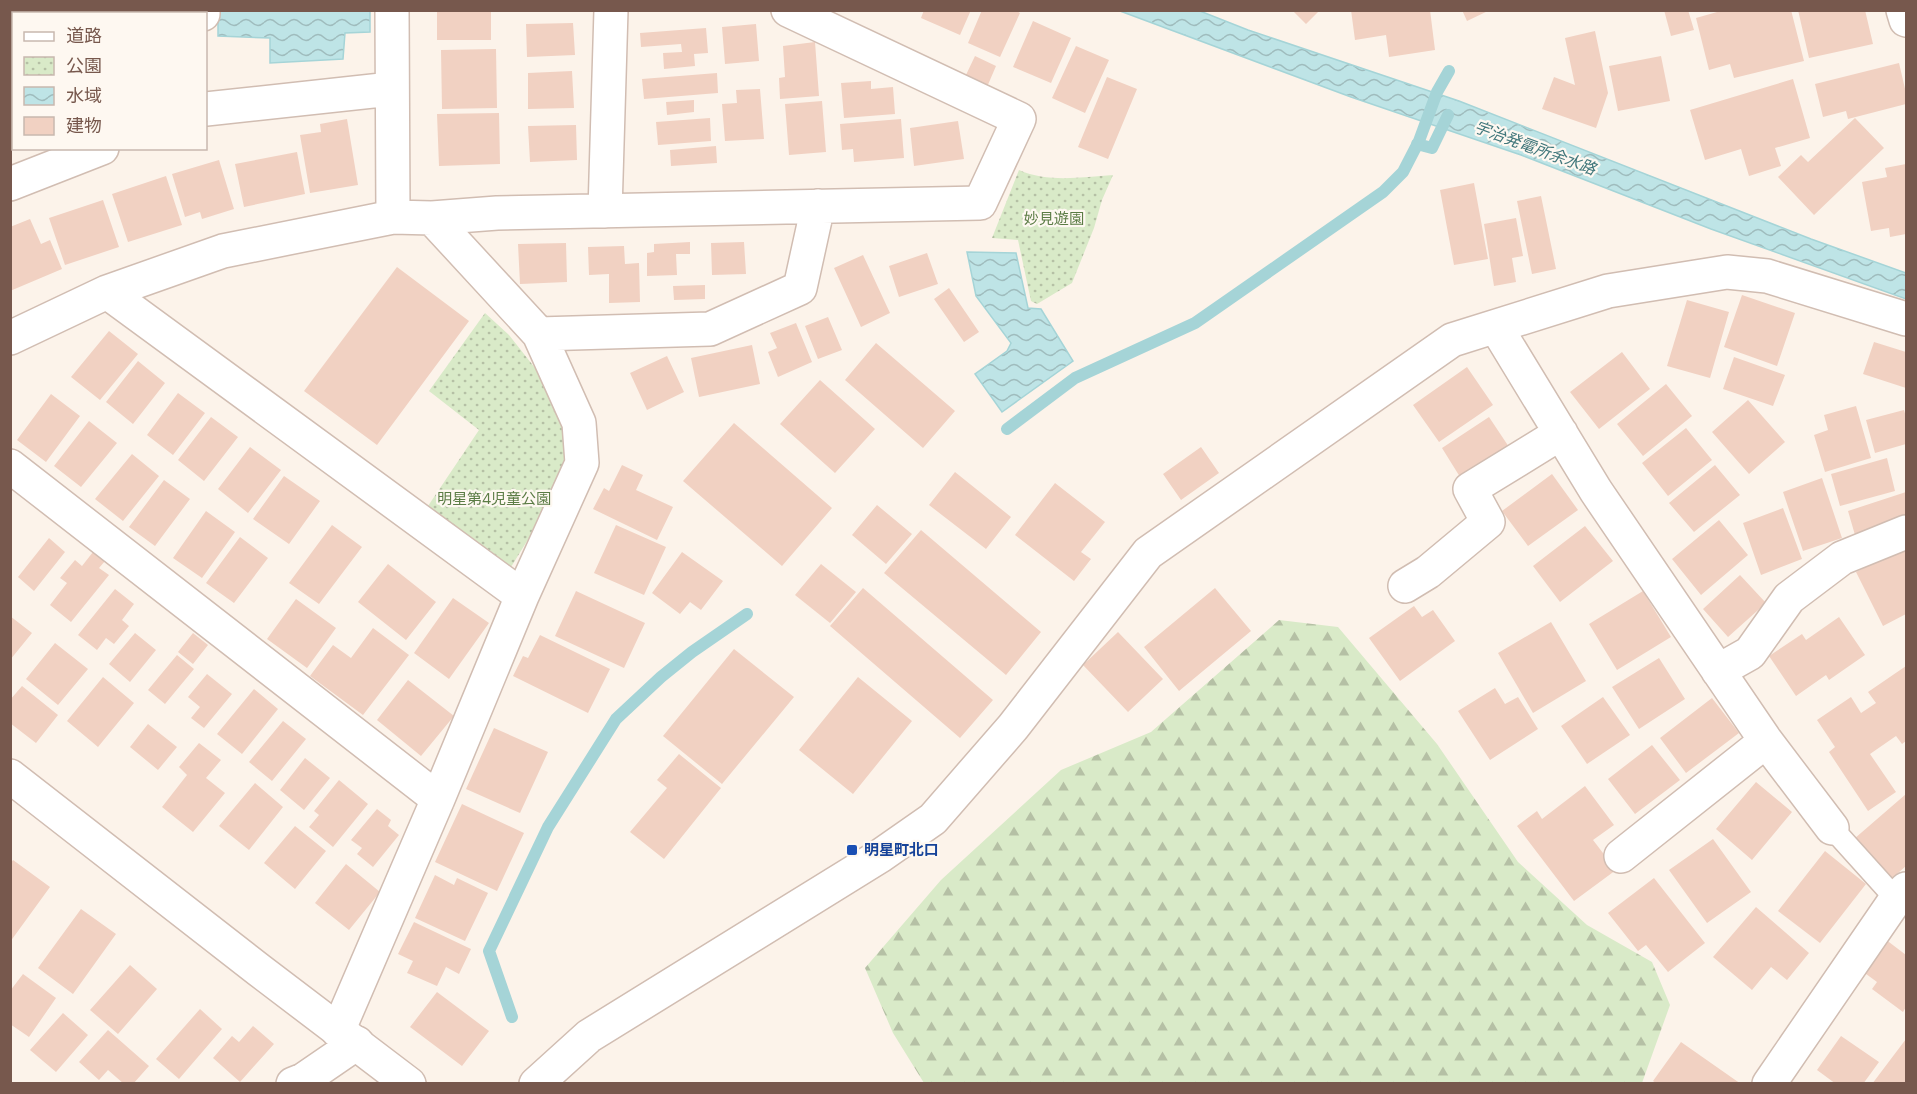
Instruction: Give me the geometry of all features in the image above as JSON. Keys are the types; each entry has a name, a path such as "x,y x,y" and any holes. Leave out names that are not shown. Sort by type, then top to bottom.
{"street":[{"path":"392,10 393,217"},
{"path":"605,211 611,10"},
{"path":"10,338 107,292 223,251 393,217 432,218 497,213 980,203 1019,120 788,10"},
{"path":"1903,10 1906,20"},
{"path":"207,109 391,89"},
{"path":"10,184 97,150"},
{"path":"539,334 710,329 800,288 818,206"},
{"path":"293,1083 303,1080 347,1037 438,799 522,596 582,463 579,423 539,334 432,218"},
{"path":"536,1083 589,1036 880,856 933,819 1013,727 1148,553 1452,340 1608,291 1727,272 1767,276 1906,319"},
{"path":"107,292 522,596"},
{"path":"1496,327 1596,491 1766,741 1832,828"},
{"path":"1425,583 1488,522 1470,489 1561,433"},
{"path":"10,466 438,799"},
{"path":"1718,670 1750,653 1790,598 1842,558 1906,532"},
{"path":"1621,856 1766,741"},
{"path":"10,776 409,1083"},
{"path":"1769,1083 1901,894"}],"lane":[{"path":"1832,828 1901,894"}],"green space":[{"name":"妙見遊園","path":"1019,170 1053,178 1113,175 1072,283 1037,304 1031,301 1018,240 992,238"},
{"name":"明星第4児童公園","path":"485,313 509,335 561,401 573,431 558,491 511,567 492,564 424,512 479,430 429,391"},
{"path":"1279,620 1338,627 1437,744 1518,862 1587,925 1652,962 1670,1005 1642,1083 924,1083 893,1033 865,968 941,880 1061,770 1151,732"}],"water":[{"path":"218,11 370,11 370,32 345,33 343,59 270,63 270,38 218,36"},
{"name":"宇治発電所余水路","path":"1120,11 1200,11 1248,30 1459,101 1811,239 1906,273 1906,299 1711,229 1521,155 1351,97"},
{"path":"967,252 1016,253 1028,308 1041,309 1073,361 1002,412 975,374 1007,351 1011,343 976,296"}],"building":[{"path":"107,10 160,10 160,12 107,12"},
{"path":"437,10 491,10 491,40 437,40"},
{"path":"924,10 971,10 960,35 921,18"},
{"path":"982,10 1015,10 1020,13 1000,57 968,43"},
{"path":"1292,10 1320,10 1306,24"},
{"path":"1351,10 1430,10 1435,50 1389,57 1386,35 1355,40"},
{"path":"1462,10 1490,10 1467,21"},
{"path":"1664,10 1688,10 1694,30 1671,36"},
{"path":"1724,10 1791,10 1804,61 1734,78 1730,64 1709,70 1696,18"},
{"path":"1798,10 1865,10 1873,44 1809,58"},
{"path":"1033,21 1071,38 1051,83 1013,67"},
{"path":"573,23 575,55 527,57 526,24"},
{"path":"756,24 759,61 725,64 722,27"},
{"path":"706,28 708,53 694,54 695,66 664,69 663,53 682,52 681,44 641,47 640,33"},
{"path":"1595,31 1608,93 1596,128 1542,109 1554,77 1575,85 1565,38"},
{"path":"815,42 819,96 780,99 779,78 785,77 783,46"},
{"path":"1076,46 1109,60 1085,113 1052,98"},
{"path":"496,49 497,108 442,109 441,50"},
{"path":"975,56 996,66 987,87 965,77"},
{"path":"1661,56 1670,101 1618,111 1609,66"},
{"path":"1899,63 1906,93 1906,104 1848,119 1846,111 1823,117 1815,84"},
{"path":"572,71 574,108 528,109 528,73"},
{"path":"717,73 718,93 644,99 642,79"},
{"path":"1107,77 1137,89 1108,159 1078,147"},
{"path":"1793,79 1810,138 1775,148 1781,166 1749,176 1741,149 1705,160 1690,110"},
{"path":"871,81 871,89 893,87 895,114 844,118 841,83"},
{"path":"760,89 764,139 725,141 722,104 737,103 736,90"},
{"path":"694,100 694,112 667,115 666,102"},
{"path":"822,101 826,152 789,155 785,104"},
{"path":"499,113 500,164 439,166 437,114"},
{"path":"710,118 711,141 658,145 656,122"},
{"path":"1855,118 1884,148 1814,215 1778,177 1801,155 1808,162"},
{"path":"347,119 358,185 310,193 300,135 321,132 320,124"},
{"path":"901,119 904,158 854,162 853,149 842,150 840,124"},
{"path":"958,121 964,159 914,166 910,128"},
{"path":"576,125 577,160 530,162 528,126"},
{"path":"716,146 717,163 671,166 670,150"},
{"path":"297,152 305,194 244,207 235,164"},
{"path":"219,160 234,209 202,219 200,212 185,217 172,174"},
{"path":"1906,164 1906,234 1890,237 1889,228 1871,231 1862,182 1887,177 1885,168"},
{"path":"166,176 182,225 128,242 112,194"},
{"path":"1474,183 1488,259 1454,265 1440,190"},
{"path":"1541,196 1556,269 1532,274 1517,201"},
{"path":"103,200 119,247 65,265 49,218"},
{"path":"1516,218 1523,256 1512,258 1516,282 1494,286 1484,224"},
{"path":"30,219 41,244 50,240 62,269 10,291 10,227"},
{"path":"690,242 690,254 676,254 677,275 647,276 647,253 654,252 654,244"},
{"path":"744,242 746,274 712,275 711,243"},
{"path":"566,243 567,282 520,284 518,244"},
{"path":"624,246 625,264 639,263 640,302 609,303 609,274 589,275 588,247"},
{"path":"927,253 938,284 899,297 889,266"},
{"path":"863,255 890,313 861,327 834,268"},
{"path":"397,267 469,321 377,445 304,391"},
{"path":"705,285 705,299 674,300 673,286"},
{"path":"949,288 979,332 964,342 934,299"},
{"path":"1742,295 1795,313 1777,366 1724,347"},
{"path":"1687,300 1729,312 1710,378 1667,366"},
{"path":"828,317 842,350 818,359 805,326"},
{"path":"796,323 812,362 778,377 768,352 777,348 770,333"},
{"path":"109,331 138,354 100,400 71,377"},
{"path":"1874,342 1906,352 1906,388 1863,374"},
{"path":"876,343 955,411 923,448 845,380"},
{"path":"752,345 760,384 699,397 691,358"},
{"path":"1622,352 1650,389 1599,429 1570,392"},
{"path":"667,356 684,392 647,410 630,373"},
{"path":"1734,357 1785,375 1773,406 1723,389"},
{"path":"138,361 165,383 133,424 106,402"},
{"path":"1467,367 1493,405 1439,442 1413,405"},
{"path":"820,380 875,429 835,473 780,424"},
{"path":"1666,384 1692,416 1643,456 1617,424"},
{"path":"178,393 205,413 173,455 147,435"},
{"path":"51,394 80,416 46,462 17,440"},
{"path":"1748,400 1785,442 1749,474 1712,432"},
{"path":"1856,406 1871,458 1825,472 1814,435 1828,430 1824,415"},
{"path":"1904,410 1906,444 1875,453 1866,420"},
{"path":"211,417 238,437 204,481 178,460"},
{"path":"1489,417 1513,453 1465,485 1442,448"},
{"path":"89,421 117,443 81,487 54,466"},
{"path":"734,423 832,508 782,566 683,481"},
{"path":"1686,428 1712,460 1668,496 1642,463"},
{"path":"250,447 281,470 248,513 218,489"},
{"path":"1201,447 1219,473 1181,500 1163,474"},
{"path":"132,454 159,476 123,521 95,499"},
{"path":"1887,458 1895,491 1840,506 1831,474"},
{"path":"622,465 643,475 636,490 673,507 657,540 593,509 604,488 609,491"},
{"path":"1715,465 1740,495 1694,532 1669,503"},
{"path":"955,472 1011,517 986,549 929,505"},
{"path":"1552,474 1578,510 1528,546 1502,511"},
{"path":"284,476 320,501 289,544 253,519"},
{"path":"1822,478 1842,538 1803,551 1783,492"},
{"path":"164,480 190,499 155,546 129,527"},
{"path":"1055,483 1105,522 1081,552 1091,559 1074,581 1015,535"},
{"path":"1906,492 1906,519 1855,535 1848,511"},
{"path":"877,505 912,534 886,564 852,535"},
{"path":"1783,508 1802,559 1761,575 1743,523"},
{"path":"206,511 235,532 202,578 173,558"},
{"path":"1719,520 1748,555 1701,595 1672,559"},
{"path":"332,525 362,547 319,604 289,583"},
{"path":"616,525 666,547 644,595 594,573"},
{"path":"1585,526 1613,561 1560,602 1533,566"},
{"path":"921,530 1041,632 1006,675 884,573"},
{"path":"240,537 268,558 234,603 206,583"},
{"path":"49,538 65,552 34,591 18,577"},
{"path":"1906,547 1906,614 1883,626 1856,572"},
{"path":"93,552 105,561 99,568 109,575 71,622 50,605 67,583 60,578 75,560 82,566"},
{"path":"682,552 723,581 701,610 690,602 680,614 652,593"},
{"path":"388,564 436,602 406,640 358,602"},
{"path":"821,564 856,592 830,623 795,595"},
{"path":"1740,575 1766,603 1728,637 1703,609"},
{"path":"863,588 993,700 960,738 830,626"},
{"path":"1215,588 1251,631 1179,691 1144,647"},
{"path":"115,589 134,604 122,620 129,626 114,644 106,638 97,650 78,635"},
{"path":"576,591 645,623 624,668 555,636"},
{"path":"1643,591 1671,637 1617,670 1589,624"},
{"path":"453,598 489,623 449,679 414,653"},
{"path":"296,599 336,628 307,668 267,639"},
{"path":"1414,606 1422,617 1433,610 1455,641 1400,681 1369,638"},
{"path":"10,616 32,633 10,660"},
{"path":"1839,617 1865,655 1829,680 1826,675 1796,696 1769,656 1802,634 1806,640"},
{"path":"1551,622 1586,681 1533,713 1498,653"},
{"path":"373,628 409,655 363,715 310,676 333,645 351,658"},
{"path":"1118,632 1163,679 1128,712 1083,665"},
{"path":"135,633 156,650 130,682 109,664"},
{"path":"193,633 208,645 193,664 178,652"},
{"path":"540,635 610,669 588,713 513,676 523,656 528,658"},
{"path":"55,643 88,669 58,705 26,679"},
{"path":"734,649 794,697 722,784 663,736"},
{"path":"177,655 194,669 165,704 148,690"},
{"path":"1659,658 1685,699 1639,729 1612,687"},
{"path":"1906,666 1906,741 1902,744 1896,736 1870,754 1896,792 1868,811 1829,752 1835,747 1817,720 1851,697 1861,713 1876,703 1868,692"},
{"path":"207,674 232,694 204,728 191,718 200,707 188,697"},
{"path":"103,677 134,703 98,747 67,721"},
{"path":"858,677 912,721 853,794 799,750"},
{"path":"408,680 454,716 421,756 377,720"},
{"path":"22,686 58,715 36,743 10,723 10,700"},
{"path":"1495,688 1505,704 1518,697 1538,729 1490,760 1458,711"},
{"path":"254,689 278,709 242,754 217,734"},
{"path":"1603,697 1630,735 1587,764 1561,726"},
{"path":"1712,698 1739,733 1686,773 1660,738"},
{"path":"283,721 306,739 272,781 249,762"},
{"path":"148,724 177,747 158,770 130,747"},
{"path":"494,728 548,752 520,813 466,789"},
{"path":"199,743 221,760 206,778 225,793 193,832 162,807 187,775 179,767"},
{"path":"1652,745 1680,780 1635,814 1608,779"},
{"path":"679,754 721,788 664,859 630,832 667,788 657,780"},
{"path":"305,758 330,778 304,810 280,790"},
{"path":"339,780 368,804 333,847 309,827 319,815 314,811"},
{"path":"1756,782 1792,812 1752,860 1716,829"},
{"path":"255,783 283,807 249,850 219,826"},
{"path":"1585,786 1614,825 1593,840 1616,870 1574,901 1517,826 1537,811 1542,819"},
{"path":"1906,794 1906,866 1889,881 1854,839"},
{"path":"462,804 524,833 497,891 435,862"},
{"path":"377,809 391,820 388,826 399,835 373,867 357,854 362,848 351,840"},
{"path":"295,826 326,851 295,889 264,863"},
{"path":"1713,839 1751,892 1707,923 1669,870"},
{"path":"1825,851 1866,884 1820,943 1778,911"},
{"path":"13,860 50,887 10,942 10,864"},
{"path":"346,864 380,892 349,930 315,903"},
{"path":"435,875 454,885 457,878 488,893 465,941 415,918"},
{"path":"1654,878 1705,943 1668,972 1646,945 1638,951 1608,913"},
{"path":"1756,907 1809,953 1787,980 1771,967 1752,990 1713,957"},
{"path":"81,909 116,934 73,994 38,968"},
{"path":"414,922 471,949 459,974 446,967 437,986 407,973 413,961 398,954"},
{"path":"1885,939 1906,955 1906,1007 1903,1012 1872,989 1877,982 1862,971"},
{"path":"130,965 157,989 118,1034 90,1010"},
{"path":"23,974 56,998 29,1037 10,1024 10,991"},
{"path":"437,992 489,1031 462,1066 410,1027"},
{"path":"200,1009 222,1029 179,1079 156,1059"},
{"path":"63,1013 88,1035 56,1072 30,1050"},
{"path":"253,1026 274,1044 240,1082 213,1058 232,1036 239,1042"},
{"path":"108,1030 149,1066 133,1084 124,1084 108,1070 99,1080 79,1062"},
{"path":"1841,1036 1879,1062 1863,1084 1836,1084 1817,1070"},
{"path":"1906,1039 1906,1084 1872,1084"},
{"path":"1681,1042 1741,1084 1657,1084 1653,1081"}],"waterway":[{"path":"1007,429 1075,378 1195,323 1383,192 1403,172 1419,141 1437,92 1449,71"},
{"path":"1417,144 1432,148 1448,115"},
{"path":"512,1017 489,951 548,827 616,719 692,652 747,614"}],"place":[{"name":"明星町北口","path":"852,850"}]}
